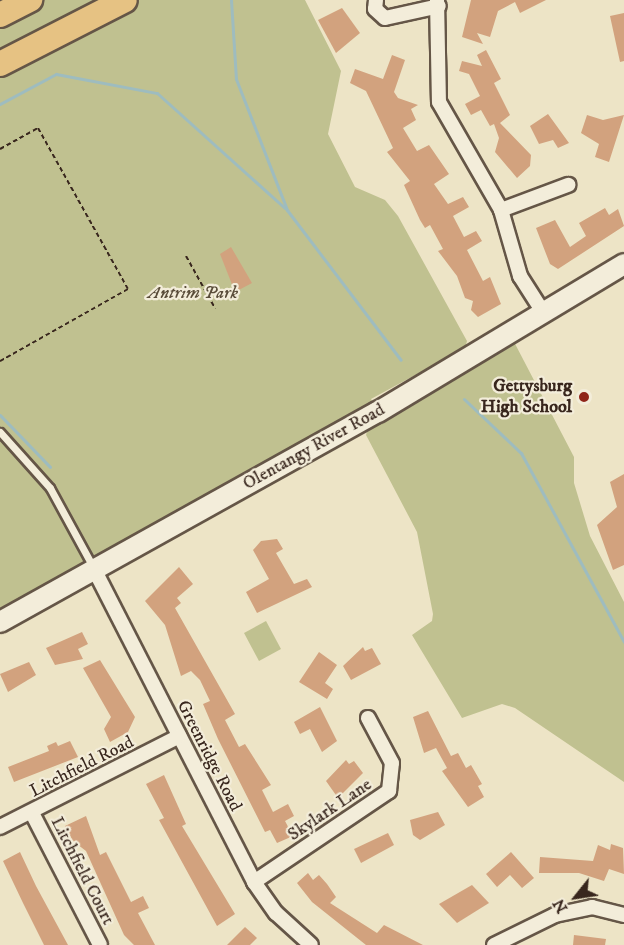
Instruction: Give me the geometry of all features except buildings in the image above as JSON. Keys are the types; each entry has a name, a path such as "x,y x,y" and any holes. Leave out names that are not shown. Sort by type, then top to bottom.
{"highway":[{"path":"0,15 30,0"},
{"path":"0,64 125,0"}],"main road":[{"name":"Olentangy River Road","path":"0,622 624,264"}],"street":[{"path":"376,0 375,9 385,18 438,3 438,102 501,210 520,276 543,312"},
{"path":"501,210 568,185"},
{"name":"Greenridge Road","path":"94,569 254,882 276,913 311,945"},
{"name":"Skylark Lane","path":"254,882 389,791 392,764 368,718"},
{"name":"Litchfield Road","path":"0,827 32,813 179,736"},
{"name":"Litchfield Court","path":"32,813 100,945"},
{"path":"494,945 555,915 592,907 624,915"}],"lane":[{"path":"0,432 50,488 94,569"}],"path":[{"path":"0,149 38,128 128,289 0,361"},
{"path":"186,256 215,308"}],"green space":[{"name":"Antrim Park","path":"0,0 305,0 341,71 328,134 355,187 385,200 398,216 467,341 465,348 371,399 378,412 0,622"},
{"path":"512,338 574,457 574,483 590,536 624,602 624,782 515,708 502,704 462,718 412,635 432,621 433,614 417,532 366,435 369,425"},
{"path":"266,621 281,649 259,661 244,633"}],"waterway":[{"path":"231,0 236,79 287,210 401,360"},
{"path":"0,104 56,74 157,93 286,209"},
{"path":"464,399 521,453 624,642"},
{"path":"0,415 50,467"}],"place":[{"name":"Gettysburg High School","path":"584,397"}]}
